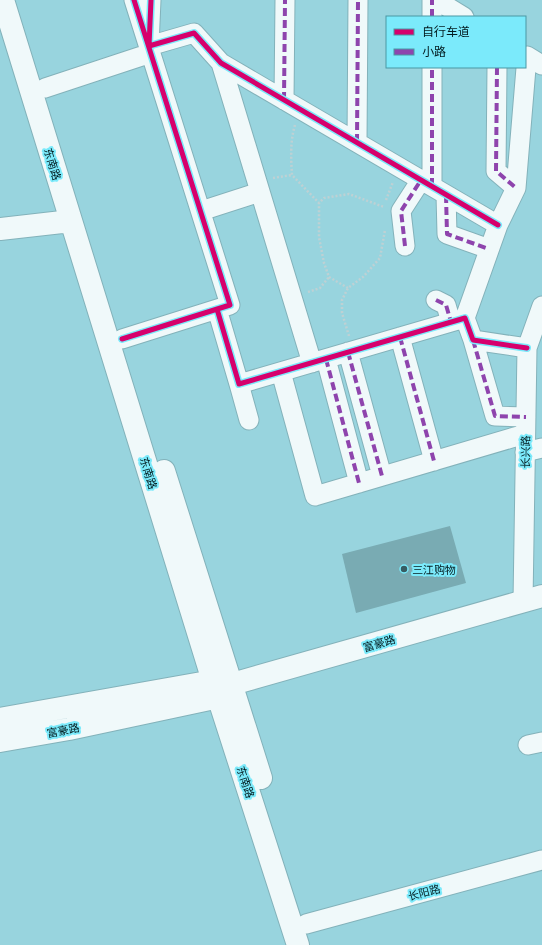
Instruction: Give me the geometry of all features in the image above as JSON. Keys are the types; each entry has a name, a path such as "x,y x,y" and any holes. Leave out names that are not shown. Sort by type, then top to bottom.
{"main road":[{"name":"东南路","path":"3,0 71,221 220,688 298,945"},
{"name":"东南路","path":"18,0 122,339 220,688 313,945"},
{"path":"0,229 71,221"},
{"name":"富豪路","path":"0,741 69,730 532,599"},
{"name":"富豪路","path":"0,719 220,688"}],"street":[{"path":"122,339 230,305 134,0"},
{"path":"150,50 151,0"},
{"path":"285,0 291,104"},
{"path":"357,142 358,0"},
{"path":"432,0 432,16"},
{"path":"436,0 462,16"},
{"path":"45,88 194,33 221,63 498,225"},
{"path":"239,384 458,320 490,249 498,225 516,188 531,58"},
{"path":"221,63 292,297 319,361 359,483"},
{"path":"432,68 433,187 447,234 490,249"},
{"path":"497,68 496,171 516,188"},
{"path":"405,246 401,210 433,187"},
{"path":"201,212 260,192"},
{"path":"436,300 446,305 473,340 495,416 530,438"},
{"name":"长兴路","path":"532,599 530,438 527,348 542,306"},
{"path":"216,309 249,420"},
{"path":"400,337 434,461"},
{"path":"473,340 527,348"},
{"path":"352,351 382,476"},
{"path":"281,372 315,496 434,461 530,438"},
{"name":"长阳路","path":"306,924 542,860"}],"path":[{"path":"291,104 293,132 291,161 292,176 319,203"},
{"path":"384,214 384,207 398,166"},
{"path":"348,288 330,277 324,263 319,237 319,203 324,198 349,194 384,207"},
{"path":"352,351 342,313 342,300 348,288 363,277 380,258 385,229"},
{"path":"292,297 320,288 330,277"}],"building":[{"name":"三江购物","path":"450,526 466,583 356,613 342,554"}],"marked path":[{"path":"284,100 285,0"},
{"path":"357,142 358,0"},
{"path":"432,0 432,16"},
{"path":"432,68 432,186"},
{"path":"497,68 496,171 516,188"},
{"path":"405,246 401,211 421,180"},
{"path":"446,195 447,234 489,249"},
{"path":"436,300 446,305 451,322"},
{"path":"400,337 434,461"},
{"path":"473,340 495,416 526,417"},
{"path":"348,352 382,476"},
{"path":"326,359 359,483"}],"cycle path":[{"path":"122,339 230,305 134,0"},
{"path":"151,0 149,46 194,33 221,63 498,225"},
{"path":"217,309 239,384 465,318 473,340 527,348"}],"place":[{"name":"三江购物","path":"404,569"}]}
